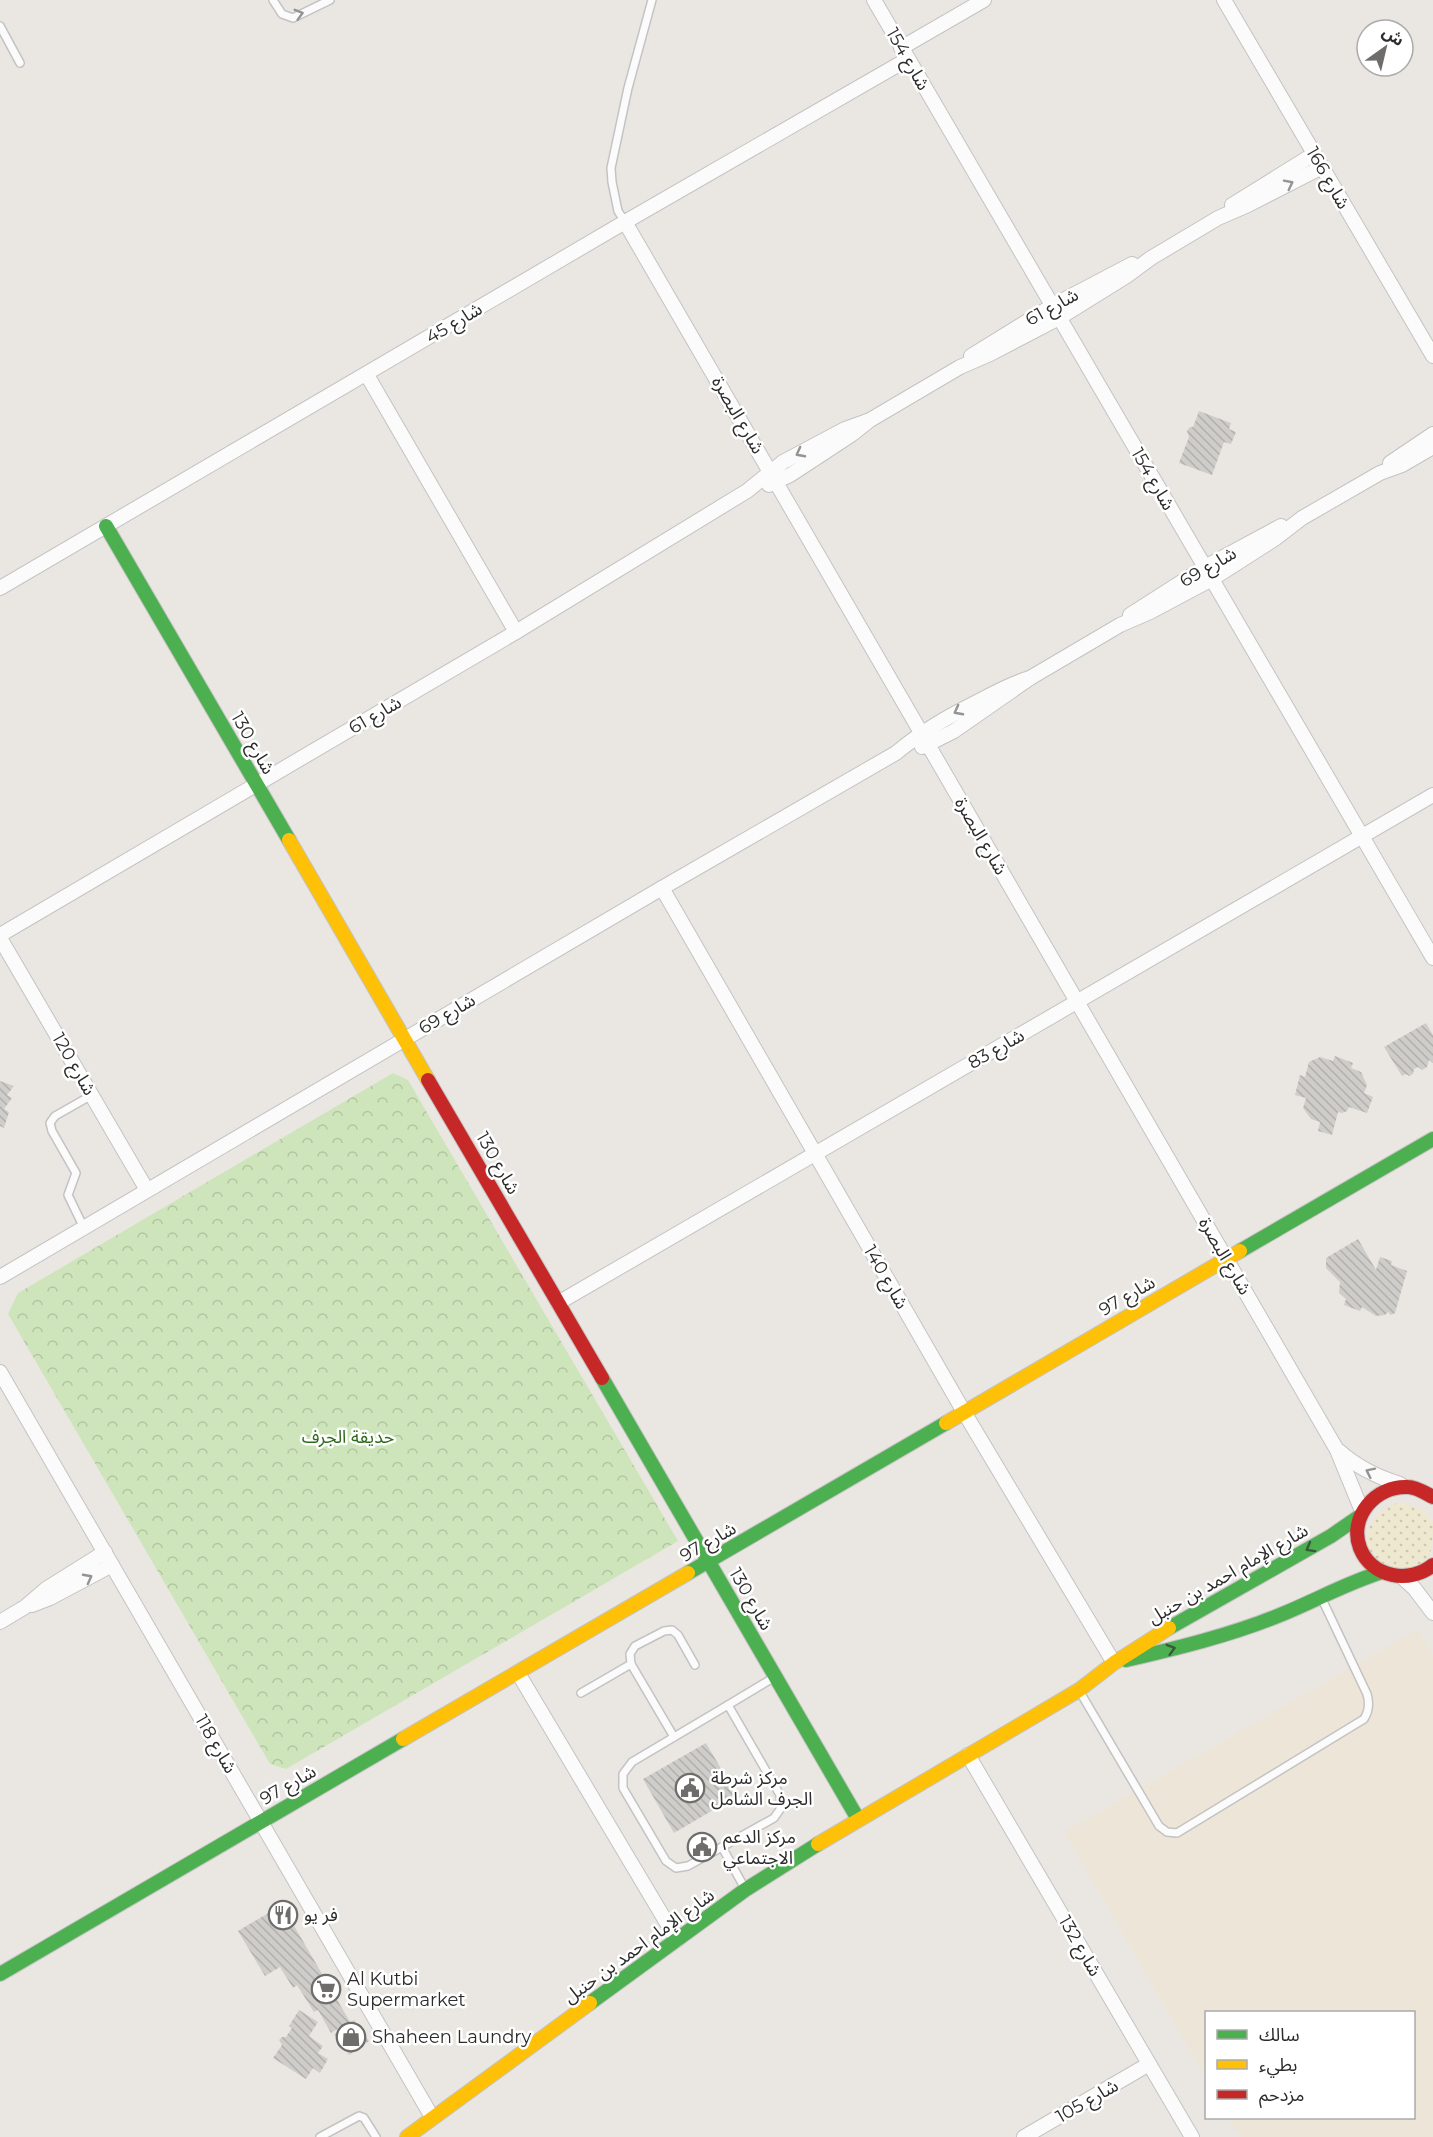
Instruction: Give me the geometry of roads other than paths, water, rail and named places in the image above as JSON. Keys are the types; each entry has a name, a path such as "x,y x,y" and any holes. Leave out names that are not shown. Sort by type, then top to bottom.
{"street":[{"name":"شارع 154","path":"874,0 1433,958"},
{"name":"شارع 45","path":"0,588 625,222 905,53 984,0"},
{"name":"شارع 166","path":"1224,0 1433,356"},
{"name":"شارع 61","path":"1218,218 1238,200 1314,154"},
{"name":"شارع 61","path":"0,937 516,632 773,476 845,429 870,420 960,367 979,350 1056,312 1126,267 1151,258 1218,218 1322,167"},
{"name":"شارع البصرة","path":"625,222 1337,1450 1361,1513"},
{"path":"367,375 516,632"},
{"name":"شارع 69","path":"1380,473 1398,457 1433,435"},
{"name":"شارع 69","path":"0,1277 662,888 925,738 1003,688 1030,678 1119,625 1139,608 1208,573 1277,527 1302,518 1380,473 1402,465 1433,447"},
{"name":"شارع 130","path":"106,526 858,1819"},
{"name":"شارع 83","path":"558,1303 1433,795"},
{"name":"شارع 140","path":"662,888 964,1412 1114,1663"},
{"name":"شارع 120","path":"0,937 147,1190"},
{"name":"شارع 97","path":"0,1974 709,1563 1433,1139"},
{"name":"شارع 118","path":"0,1372 432,2117"},
{"name":"شارع البصرة","path":"1337,1450 1353,1464 1408,1486"},
{"path":"1408,1486 1430,1494"},
{"name":"شارع الإمام احمد بن حنبل","path":"407,2137 745,1890 858,1819 1079,1690 1114,1663 1184,1618 1331,1536 1361,1513 1368,1502 1386,1489 1408,1486"},
{"path":"1361,1513 1357,1527 1360,1548 1366,1558 1382,1572 1402,1577 1422,1573 1433,1565"},
{"path":"0,1622 25,1607 46,1589 105,1552"},
{"path":"25,1607 50,1598 112,1565"},
{"name":"شارع الإمام احمد بن حنبل","path":"1114,1663 1170,1650 1242,1629 1354,1581 1382,1572"},
{"path":"1402,1577 1414,1588 1433,1613"},
{"path":"518,1673 677,1940"},
{"name":"شارع 132","path":"968,1755 1192,2137"},
{"name":"شارع 105","path":"1024,2137 1149,2064"}],"lane":[{"path":"273,0 282,14 293,18 330,0"},
{"path":"625,222 618,211 611,168 628,88 652,0"},
{"path":"0,26 20,63"},
{"path":"84,1227 68,1195 76,1177 75,1170 52,1131 50,1123 55,1116 92,1095"},
{"path":"1079,1690 1159,1826 1167,1832 1177,1833 1364,1719 1370,1707 1367,1695 1321,1597"},
{"path":"674,1737 631,1664 632,1650 668,1630 678,1635 695,1665"},
{"path":"581,1693 631,1664"},
{"path":"728,1705 780,1795 782,1801 778,1813 774,1818 688,1866 682,1868 670,1866 623,1788 623,1774 627,1767 674,1737 775,1677"},
{"path":"722,1847 745,1890"},
{"path":"320,2137 358,2116 364,2118 376,2137"}],"place":[{"name":"مركز شرطة الجرف الشامل","path":"690,1788"},
{"name":"مركز الدعم الاجتماعي","path":"702,1847"},
{"name":"فر يو","path":"283,1915"},
{"name":"Al Kutbi Supermarket","path":"326,1989"},
{"name":"Shaheen Laundry","path":"351,2037"}],"park label":[{"name":"حديقة الجرف","path":"348,1437"}]}
